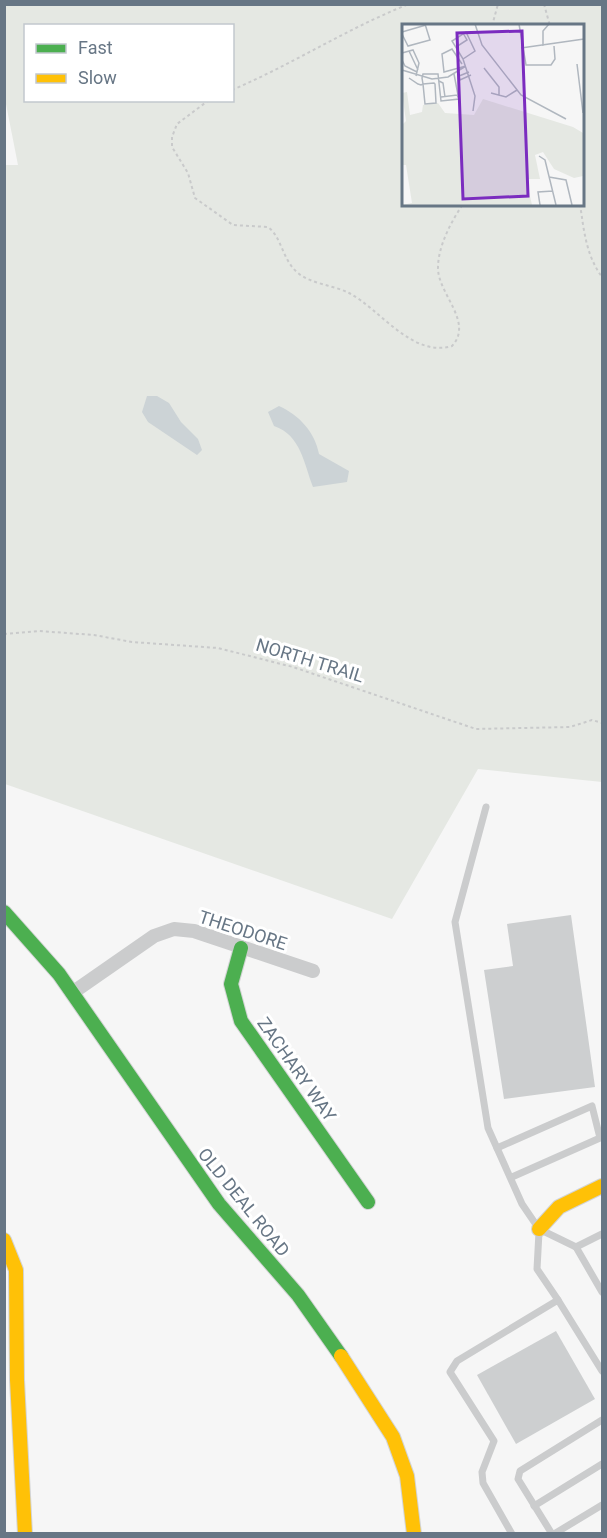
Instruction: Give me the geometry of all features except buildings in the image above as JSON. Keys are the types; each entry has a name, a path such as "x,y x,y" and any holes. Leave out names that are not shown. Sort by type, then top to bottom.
{"street":[{"name":"OLD DEAL ROAD","path":"4,912 32,941 72,993 192,1168 219,1204 298,1295 379,1413 401,1456 407,1476 414,1533"},
{"name":"THEODORE","path":"72,993 154,936 174,929 194,931 313,972"},
{"name":"ZACHARY WAY","path":"241,948 232,968 231,996 241,1021 368,1202"},
{"path":"539,1229 559,1208 603,1186"},
{"path":"4,1240 16,1270 11,1380 25,1533"}],"lane":[{"path":"486,807 455,922 488,1128 512,1177 522,1204 539,1229 576,1247 603,1292"},
{"path":"497,1148 592,1106 600,1138 512,1177"},
{"path":"539,1229 537,1269 603,1371"},
{"path":"576,1247 603,1234"},
{"path":"512,1533 483,1483 482,1472 494,1441 450,1372 457,1361 558,1300"},
{"path":"603,1420 520,1471 518,1479 553,1533 603,1505"},
{"path":"534,1506 603,1464"}],"path":[{"path":"234,89 409,4"},
{"path":"493,24 498,4"},
{"path":"544,4 549,24"},
{"path":"206,102 177,124 172,136 172,147 188,173 195,198 233,225 268,227 277,237 288,263 299,274 348,293 408,336 436,349 452,346 458,336 457,318 440,280 438,265 450,225 462,206"},
{"path":"580,206 585,242 593,265 603,277"},
{"name":"NORTH TRAIL","path":"4,634 39,631 94,635 132,642 218,648 293,667 476,729 570,727 592,720 603,723"}],"shaded area":[{"path":"5,5 602,5 602,782 478,769 392,919 5,784 4,165 18,165 5,99"},
{"path":"147,396 157,396 169,403 181,422 198,439 202,450 197,455 148,422 142,412"},
{"path":"279,406 293,414 305,425 314,438 319,454 349,471 347,482 313,487 296,443 283,430 274,426 268,412"}],"traffic: fast":[{"path":"4,912 59,974 219,1204 298,1295 341,1356"},
{"path":"241,948 231,984 241,1021 368,1202"}],"traffic: slow":[{"path":"539,1229 559,1207 602,1186"},
{"path":"4,1240 16,1270 17,1380 25,1534"},
{"path":"341,1356 393,1437 407,1476 414,1534"}]}
